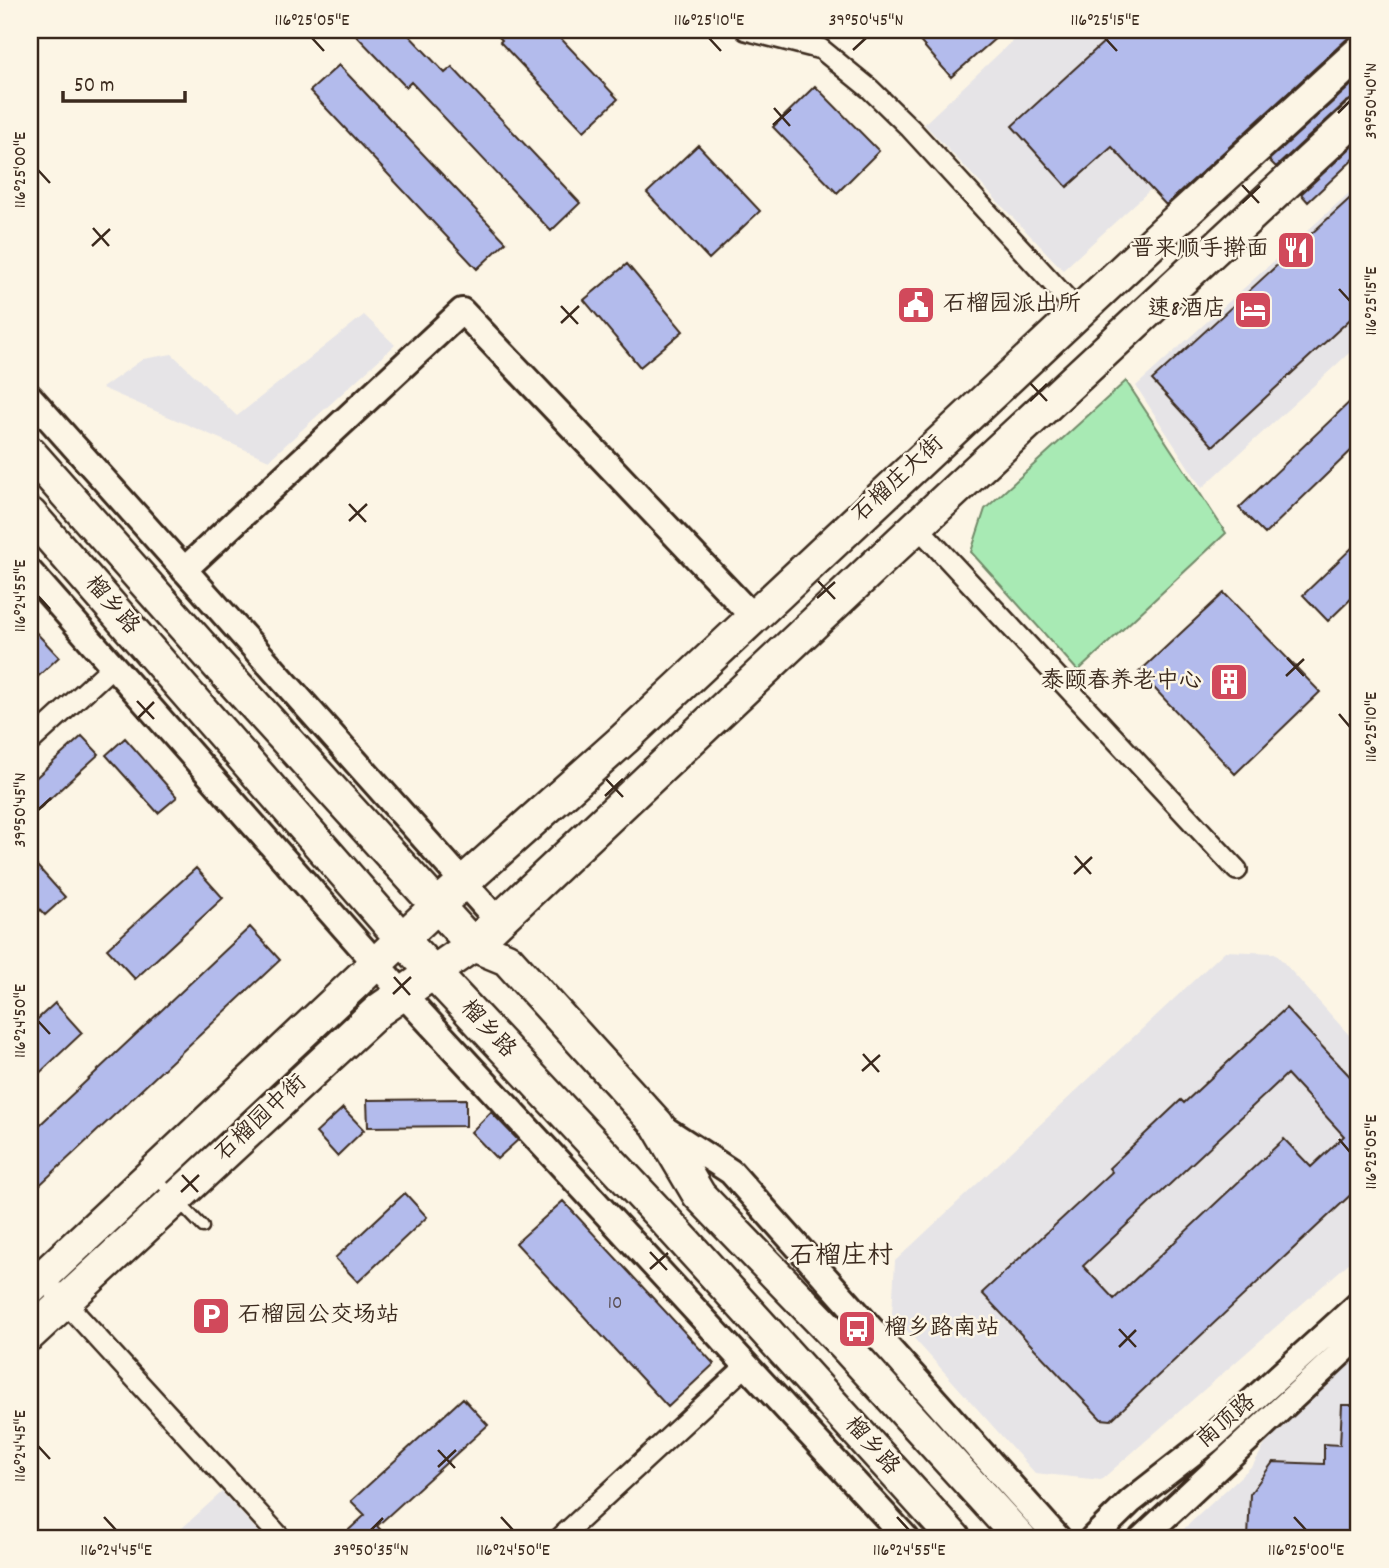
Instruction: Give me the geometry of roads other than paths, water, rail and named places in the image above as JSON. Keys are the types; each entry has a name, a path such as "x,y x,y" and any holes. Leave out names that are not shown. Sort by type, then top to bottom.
{"main road":[{"name":"石榴庄大街","path":"438,905 624,739 1359,53"},
{"name":"石榴庄大街","path":"473,945 917,526 1359,115"},
{"name":"榴乡路","path":"30,453 218,665 473,945 507,959 657,1124 699,1195 846,1347 1020,1538"},
{"name":"榴乡路","path":"30,514 402,939 664,1219 954,1538"},
{"name":"石榴园中街","path":"34,1277 152,1174 438,905"},
{"name":"石榴园中街","path":"30,1334 379,1010 473,945"}],"street":[{"path":"746,30 821,49 870,89 1079,312"},
{"path":"184,570 462,311 753,617"},
{"path":"30,397 499,921"},
{"path":"917,526 1237,870"},
{"name":"榴乡路","path":"30,572 375,964 906,1538"},
{"path":"30,742 113,666"},
{"name":"榴乡路","path":"657,1124 732,1172 1058,1538"},
{"path":"34,1277 65,1303 281,1538"},
{"name":"南顶路","path":"1093,1538 1131,1501 1209,1440 1359,1304"},
{"name":"南顶路","path":"1142,1538 1359,1336"},
{"path":"560,1538 746,1366"}],"lane":[{"path":"152,1174 203,1227"}],"place":[{"name":"晋来顺手擀面","path":"1296,250"},
{"name":"石榴园派出所","path":"916,305"},
{"name":"速8酒店","path":"1253,310"},
{"name":"泰颐春养老中心","path":"1229,682"},
{"name":"石榴园公交场站","path":"211,1316"},
{"name":"榴乡路南站","path":"857,1329"}],"district":[{"name":"石榴庄村","path":"841,1257"}]}
